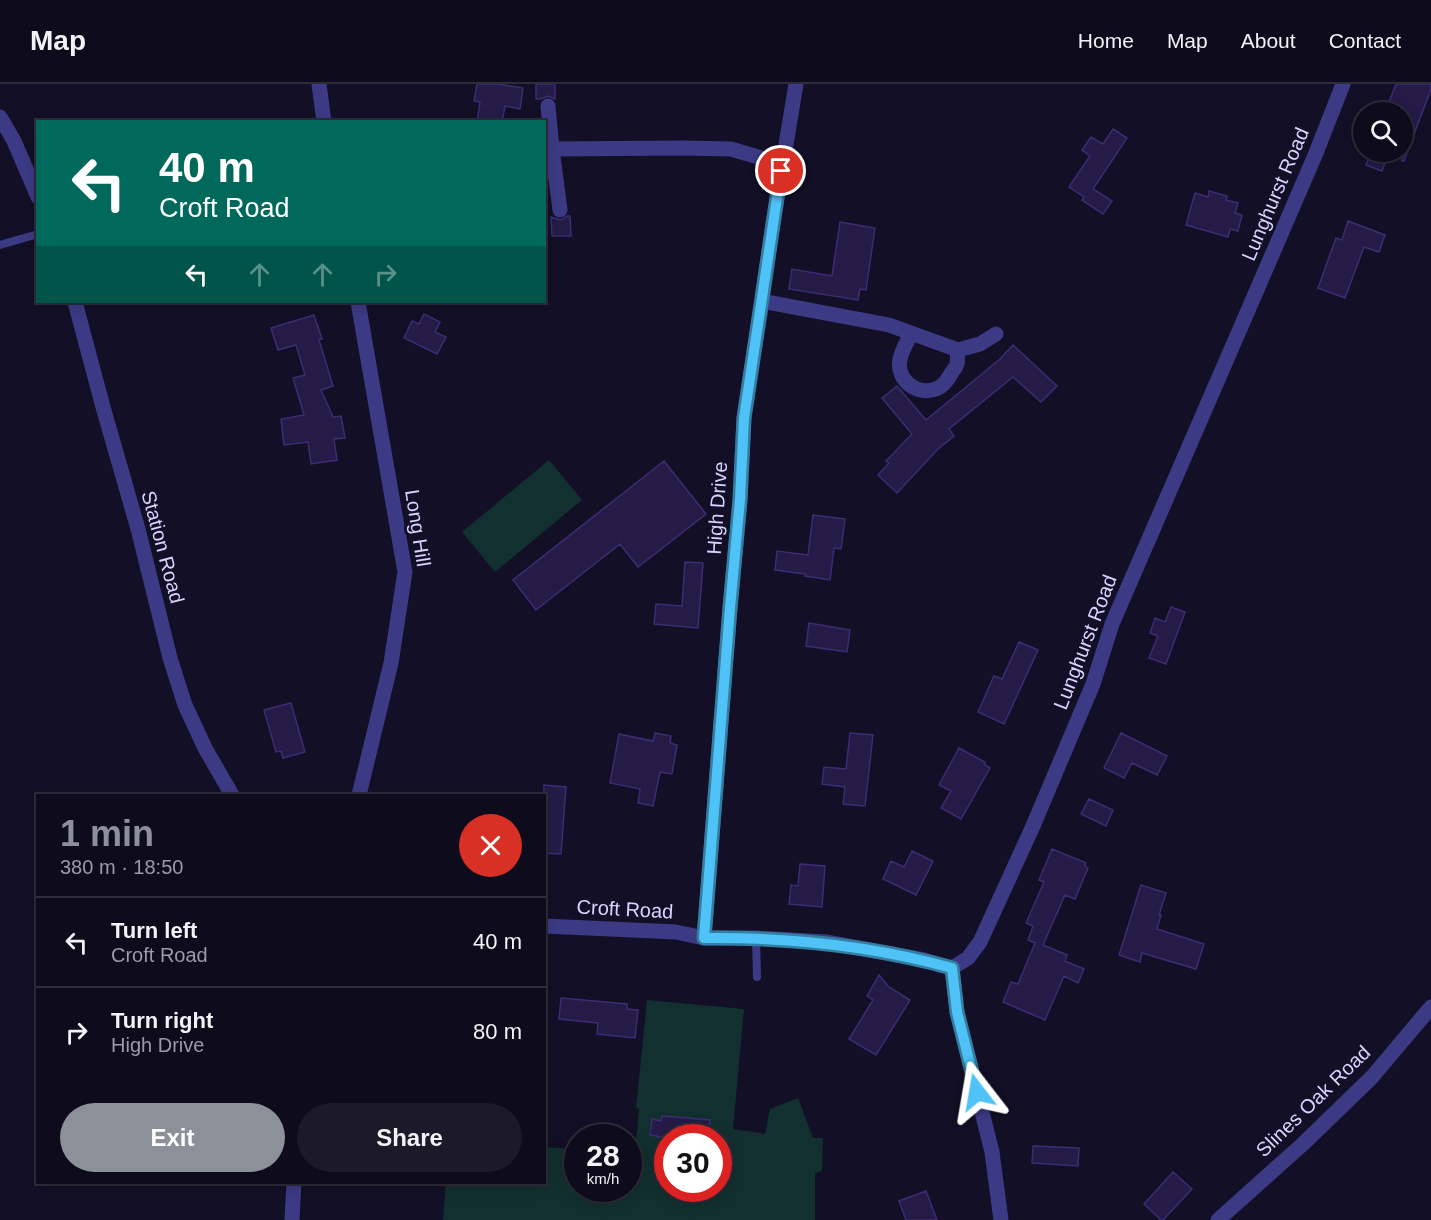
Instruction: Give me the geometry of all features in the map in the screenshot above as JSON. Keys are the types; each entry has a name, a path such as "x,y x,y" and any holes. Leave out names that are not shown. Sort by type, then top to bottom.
{"street":[{"path":"319,84 324,120"},
{"name":"High Drive","path":"704,938 740,500 744,418 796,84"},
{"name":"Lunghurst Road","path":"952,968 968,958 980,942 1033,826 1093,684 1112,624 1284,228 1343,84"},
{"path":"548,106 560,210"},
{"path":"0,117 14,141 36,192"},
{"path":"552,149 731,149 782,164"},
{"path":"762,301 889,325 958,350 980,344 996,334"},
{"name":"Station Road","path":"75,303 138,529 173,668 185,705 205,748 231,794"},
{"name":"Long Hill","path":"358,303 405,572 391,663 359,794"},
{"path":"911,334 900,360 900,370 910,385 924,391 943,385 957,364 958,350"},
{"name":"Croft Road","path":"546,926 676,932 704,938 826,942 924,960 952,968"},
{"path":"952,968 957,1012 992,1152 1001,1220"},
{"name":"Slines Oak Road","path":"1218,1220 1304,1143 1372,1077 1431,1007"},
{"path":"292,1220 294,1184"}],"lane":[{"path":"0,245 36,235"},
{"path":"756,938 757,977"}],"green space":[{"path":"549,460 582,500 495,572 462,532"},
{"path":"647,1000 744,1009 733,1129 765,1134 770,1109 798,1098 813,1138 823,1138 822,1171 815,1173 815,1220 443,1220 446,1184 546,1184 546,1147 564,1148 564,1202 642,1202 642,1124 638,1124 639,1109 636,1108"}],"building":[{"path":"477,84 498,84 523,88 520,109 505,106 502,120 477,120 480,102 474,101"},
{"path":"536,84 555,84 555,99 548,96 536,99"},
{"path":"1396,84 1431,84 1413,137 1413,102 1389,102"},
{"path":"1113,129 1127,138 1093,189 1112,201 1103,214 1082,200 1084,197 1069,187 1090,156 1082,150 1091,137 1103,144"},
{"path":"1367,162 1385,162 1382,171 1366,165"},
{"path":"1209,191 1227,196 1226,200 1238,203 1235,213 1242,215 1238,231 1230,229 1228,237 1186,225 1195,193 1208,197"},
{"path":"570,216 571,236 552,236 551,217 561,220"},
{"path":"1348,221 1385,235 1379,252 1364,247 1345,298 1318,288 1336,238 1342,240"},
{"path":"840,222 875,228 866,290 860,289 858,300 789,289 792,269 832,276"},
{"path":"424,314 440,322 435,332 446,337 437,354 404,338 412,321 419,324"},
{"path":"314,315 333,386 321,390 333,417 341,416 345,438 334,439 337,460 311,464 308,442 284,445 281,419 304,415 293,378 305,375 296,345 278,350 271,328"},
{"path":"1013,345 1057,386 1041,402 1013,377 949,429 954,436 938,449 897,493 878,475 889,463 886,461 912,434 882,398 897,386 926,420 1000,359"},
{"path":"664,461 706,514 638,567 620,544 536,610 513,580"},
{"path":"813,515 845,519 841,549 834,548 830,580 775,570 777,551 808,555"},
{"path":"685,562 703,563 698,628 654,624 656,604 682,606"},
{"path":"1171,607 1185,612 1166,664 1149,658 1158,636 1150,633 1155,618 1165,622"},
{"path":"809,623 850,630 847,652 806,646"},
{"path":"1019,642 1038,650 1004,724 978,712 994,676 1002,679"},
{"path":"291,703 305,752 283,758 281,751 276,752 264,710"},
{"path":"655,733 671,736 670,743 677,745 672,774 660,772 653,806 638,803 640,789 610,783 619,734 653,741"},
{"path":"850,733 873,735 865,806 843,804 845,787 822,784 824,767 846,769"},
{"path":"1121,733 1167,756 1157,775 1132,763 1124,778 1104,768"},
{"path":"959,748 985,762 984,764 990,768 961,819 941,808 951,791 939,785"},
{"path":"544,785 566,787 561,854 546,853 546,794 544,794"},
{"path":"1089,799 1113,810 1106,826 1081,814"},
{"path":"1052,849 1086,863 1085,866 1088,868 1075,899 1065,895 1043,945 1067,955 1065,961 1084,969 1078,983 1064,976 1045,1020 1003,1002 1011,982 1018,984 1035,943 1028,940 1033,926 1026,923 1044,882 1039,880"},
{"path":"912,851 933,861 916,895 883,879 891,861 904,867"},
{"path":"800,864 825,866 822,907 789,904 791,885 798,886"},
{"path":"1141,885 1166,893 1157,929 1204,944 1196,969 1142,953 1140,962 1119,955"},
{"path":"879,975 889,987 910,1000 876,1055 849,1039 873,1000 867,996"},
{"path":"561,998 627,1004 627,1009 638,1010 635,1038 597,1034 598,1023 559,1019"},
{"path":"662,1116 710,1120 710,1124 654,1124 654,1136 650,1135 652,1119 661,1121"},
{"path":"1033,1146 1079,1148 1078,1166 1032,1163"},
{"path":"1173,1172 1192,1189 1161,1220 1144,1204"},
{"path":"926,1191 937,1220 906,1220 899,1201"}],"route":[{"path":"781,171 744,418 740,500 704,938 826,942 924,960 952,968 957,1012 977,1092"}]}
